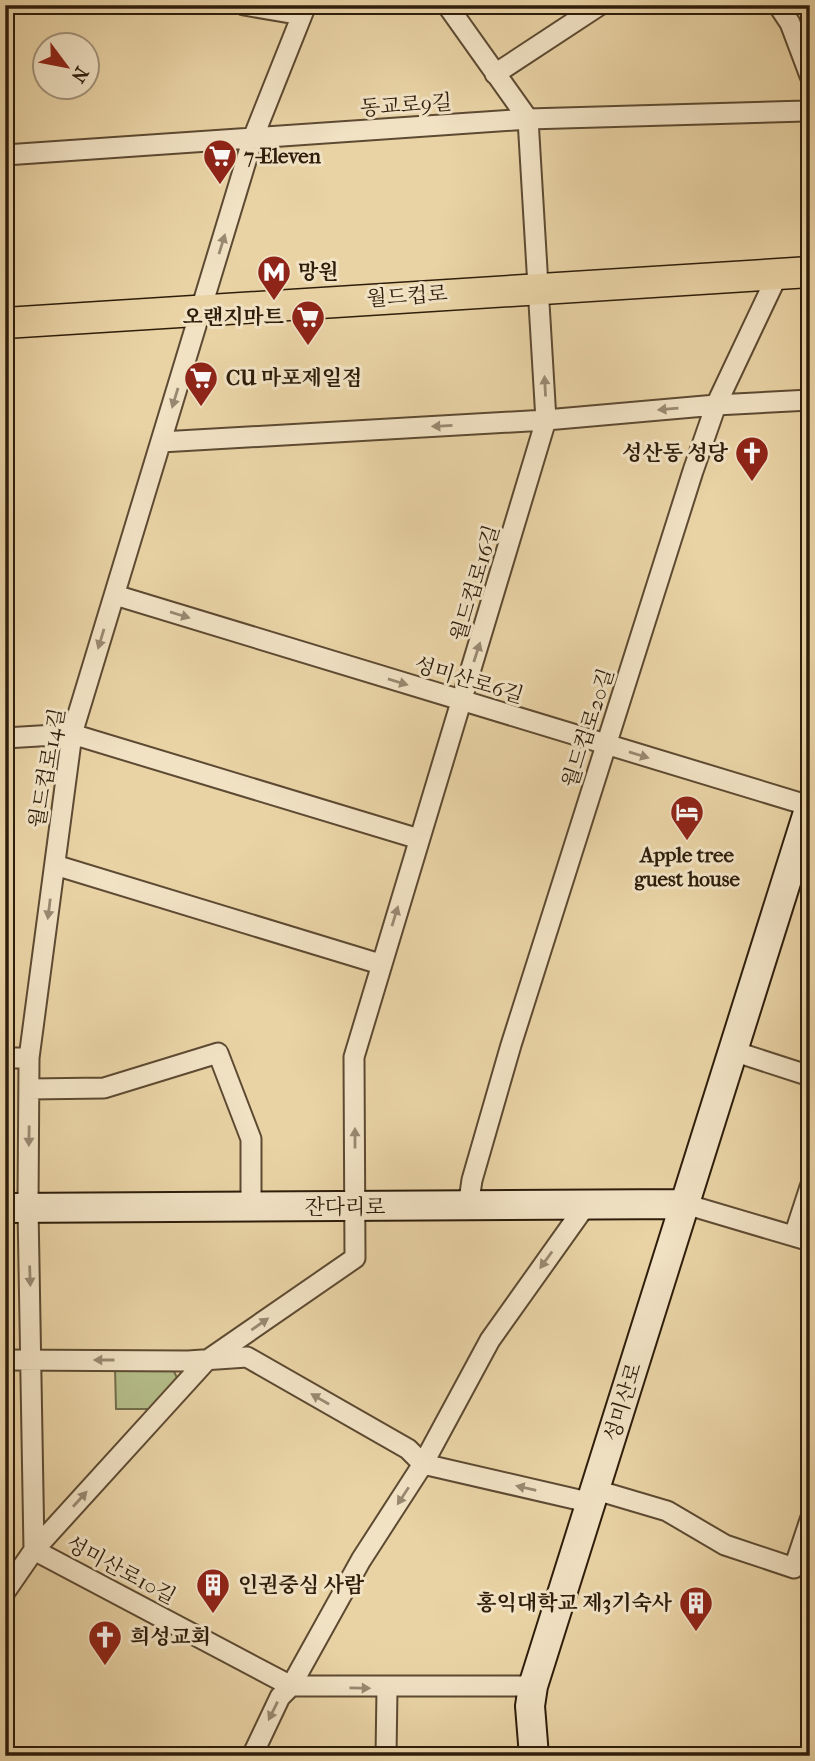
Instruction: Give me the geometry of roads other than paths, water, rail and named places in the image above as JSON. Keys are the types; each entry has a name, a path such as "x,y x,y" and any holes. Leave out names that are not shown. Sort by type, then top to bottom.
{"main road":[{"name":"월드컵로","path":"5,323 810,272"}],"street":[{"path":"244,5 304,10"},
{"path":"447,5 528,119"},
{"path":"495,74 600,5"},
{"path":"778,5 790,23 810,76"},
{"name":"월드컵로14길","path":"17,1208 30,1089 29,1058 72,734 253,138 304,10"},
{"name":"동교로9길","path":"5,155 528,119 805,111 810,108"},
{"name":"월드컵로16길","path":"206,1361 355,1258 354,1057 546,420 528,119"},
{"name":"월드컵로20길","path":"468,1207 472,1180 511,1045 716,405 778,274"},
{"path":"161,442 546,420 716,405 810,400"},
{"name":"성미산로6길","path":"115,595 810,806"},
{"path":"5,738 72,734 419,839"},
{"name":"성미산로","path":"534,1756 530,1706 533,1686 810,806"},
{"path":"55,865 380,964"},
{"path":"733,1051 810,1076"},
{"path":"30,1089 104,1088 218,1053 251,1139 251,1207"},
{"path":"5,1058 29,1058"},
{"path":"685,1204 802,1239 810,1187"},
{"name":"잔다리로","path":"17,1208 685,1204"},
{"path":"252,1756 280,1697 292,1686 361,1560 423,1464 490,1339 586,1205"},
{"name":"성미산로10길","path":"17,1208 33,1360 34,1549 292,1686 387,1689 533,1686"},
{"path":"5,1360 206,1361 247,1357 408,1449 423,1464 667,1511 725,1545 794,1568 810,1520"},
{"path":"5,1592 34,1549 206,1361"},
{"path":"386,1756 387,1689"}],"place":[{"name":"7-Eleven","path":"220,186"},
{"name":"망원","path":"274,302"},
{"name":"오랜지마트","path":"308,347"},
{"name":"CU 마포제일점","path":"201,408"},
{"name":"성산동 성당","path":"752,483"},
{"name":"Apple tree guest house","path":"687,842"},
{"name":"인권중심 사람","path":"213,1615"},
{"name":"홍익대학교 제3기숙사","path":"696,1633"},
{"name":"희성교회","path":"105,1667"}]}
